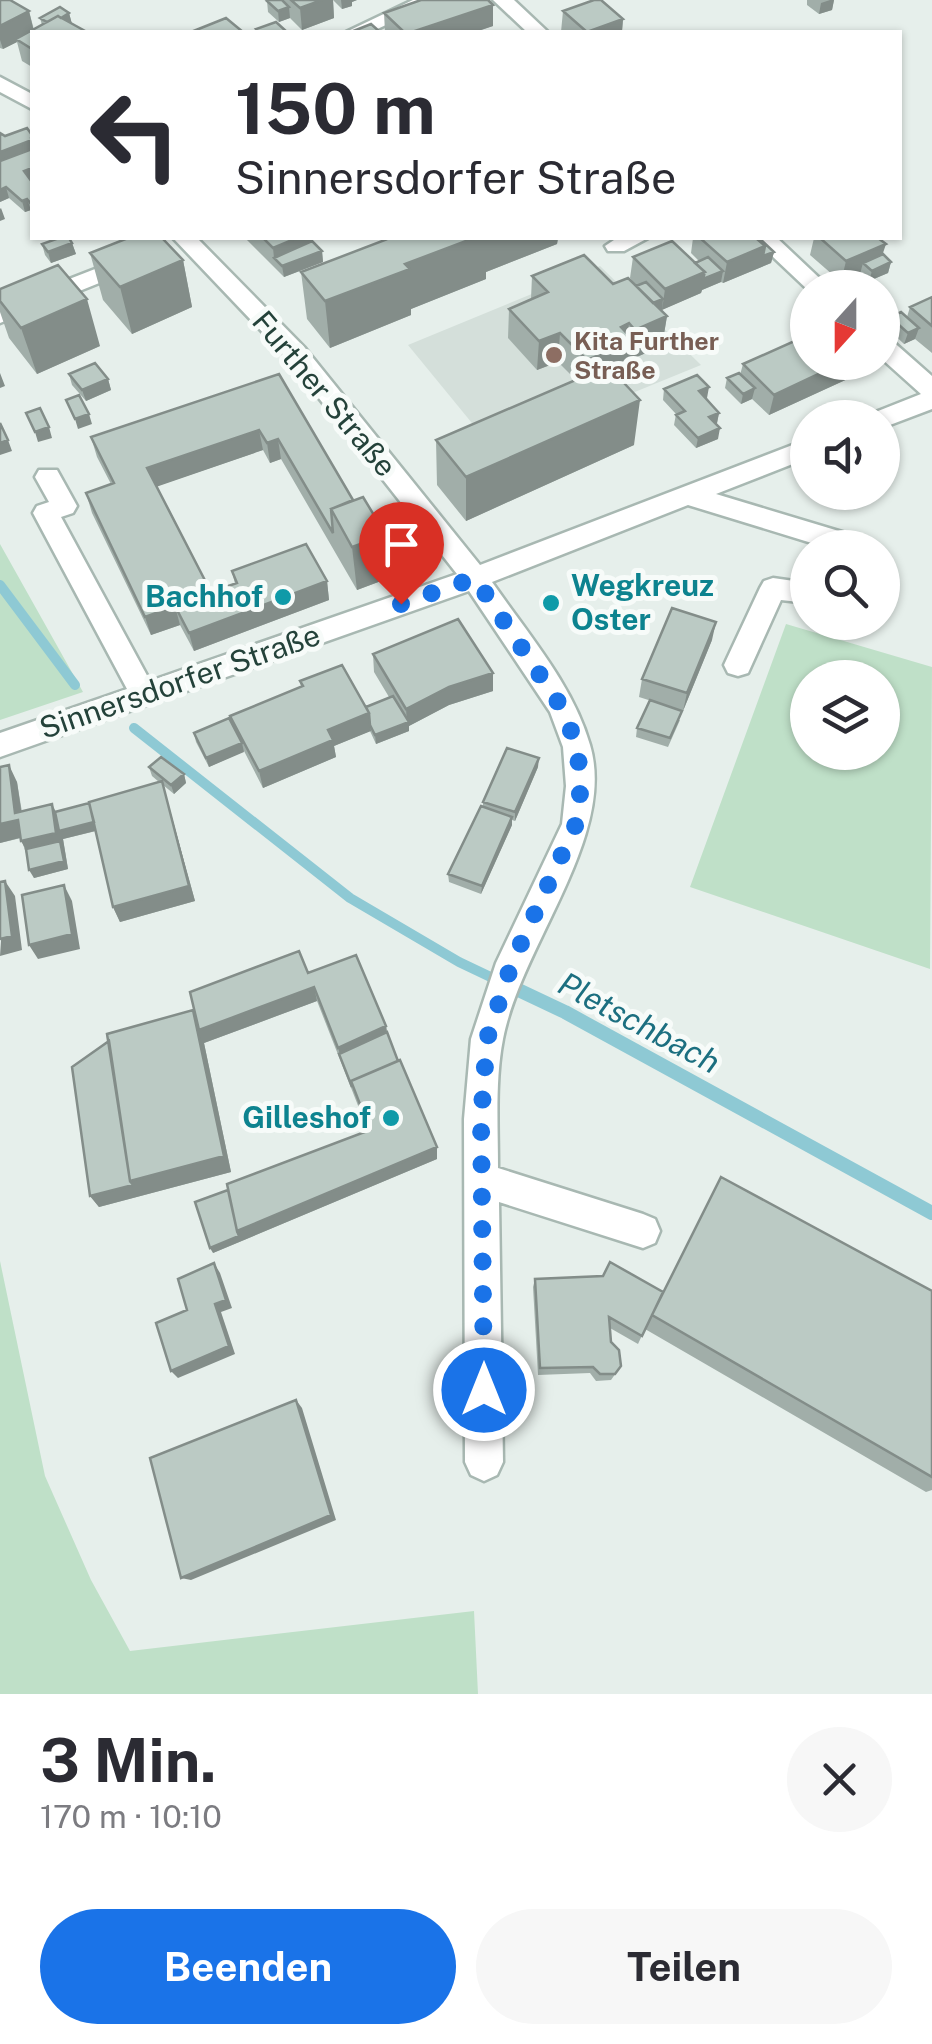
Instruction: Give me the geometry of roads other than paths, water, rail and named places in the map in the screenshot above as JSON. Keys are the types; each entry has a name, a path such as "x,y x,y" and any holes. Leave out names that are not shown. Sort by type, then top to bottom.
{"street":[{"path":"361,30 430,0"},
{"path":"503,0 536,30"},
{"path":"0,83 30,102"},
{"path":"766,240 799,270"},
{"path":"0,316 174,245"},
{"name":"Further Straße","path":"174,245 297,354 475,578 562,708 577,746 581,786 576,824 512,963 496,1007 486,1055 481,1119 484,1462"},
{"path":"900,361 932,390"},
{"path":"900,411 932,399"},
{"name":"Sinnersdorfer Straße","path":"0,745 475,578 790,455"},
{"path":"48,477 64,506 46,513 144,695"},
{"path":"686,495 803,530"},
{"path":"738,665 773,588 790,590"},
{"path":"482,1180 643,1230"}],"waterway":[{"name":"Pletschbach","path":"0,585 75,685"},
{"name":"Pletschbach","path":"134,728 350,898 459,962 516,989"},
{"name":"Pletschbach","path":"510,986 565,1012 932,1213"}],"place":[{"name":"Kita Further Straße","path":"554,355"},
{"name":"Bachhof","path":"283,597"},
{"name":"Wegkreuz Oster","path":"551,603"},
{"name":"Gilleshof","path":"391,1118"}]}
